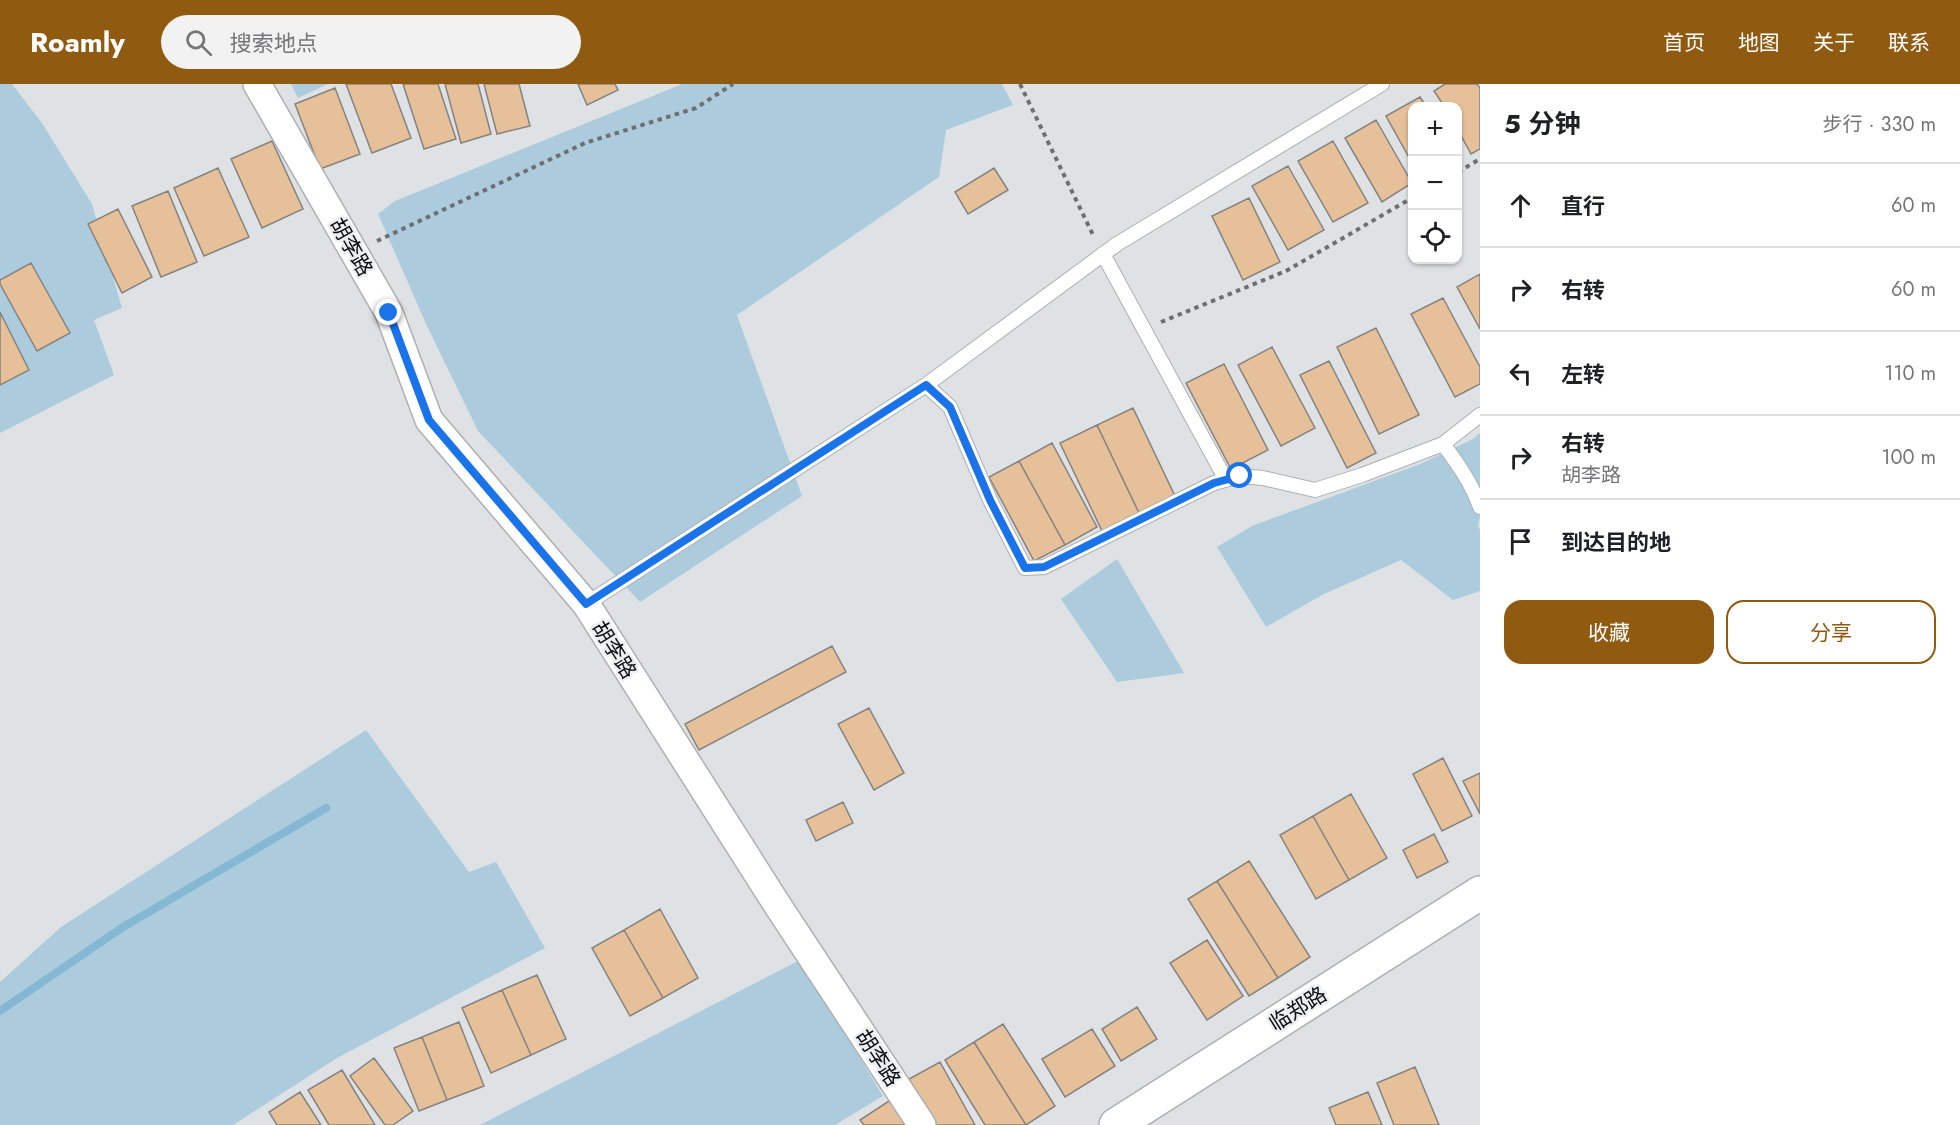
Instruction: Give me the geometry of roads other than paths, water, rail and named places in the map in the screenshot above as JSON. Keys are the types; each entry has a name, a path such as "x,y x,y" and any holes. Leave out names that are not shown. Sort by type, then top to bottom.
{"main road":[{"name":"临郑路","path":"1116,1125 1480,893"}],"street":[{"name":"胡李路","path":"257,84 389,313 429,420 586,604 784,916 922,1125"}],"lane":[{"path":"586,604 926,385 1103,254 1382,84"},
{"path":"1103,254 1226,480"},
{"path":"926,385 950,407 990,500 1025,568 1044,567 1214,483 1240,476 1263,478 1315,490 1443,444 1480,416"},
{"path":"1443,444 1458,464 1476,495 1480,507"}],"waterway":[{"path":"0,1011 123,927 326,808"}]}
